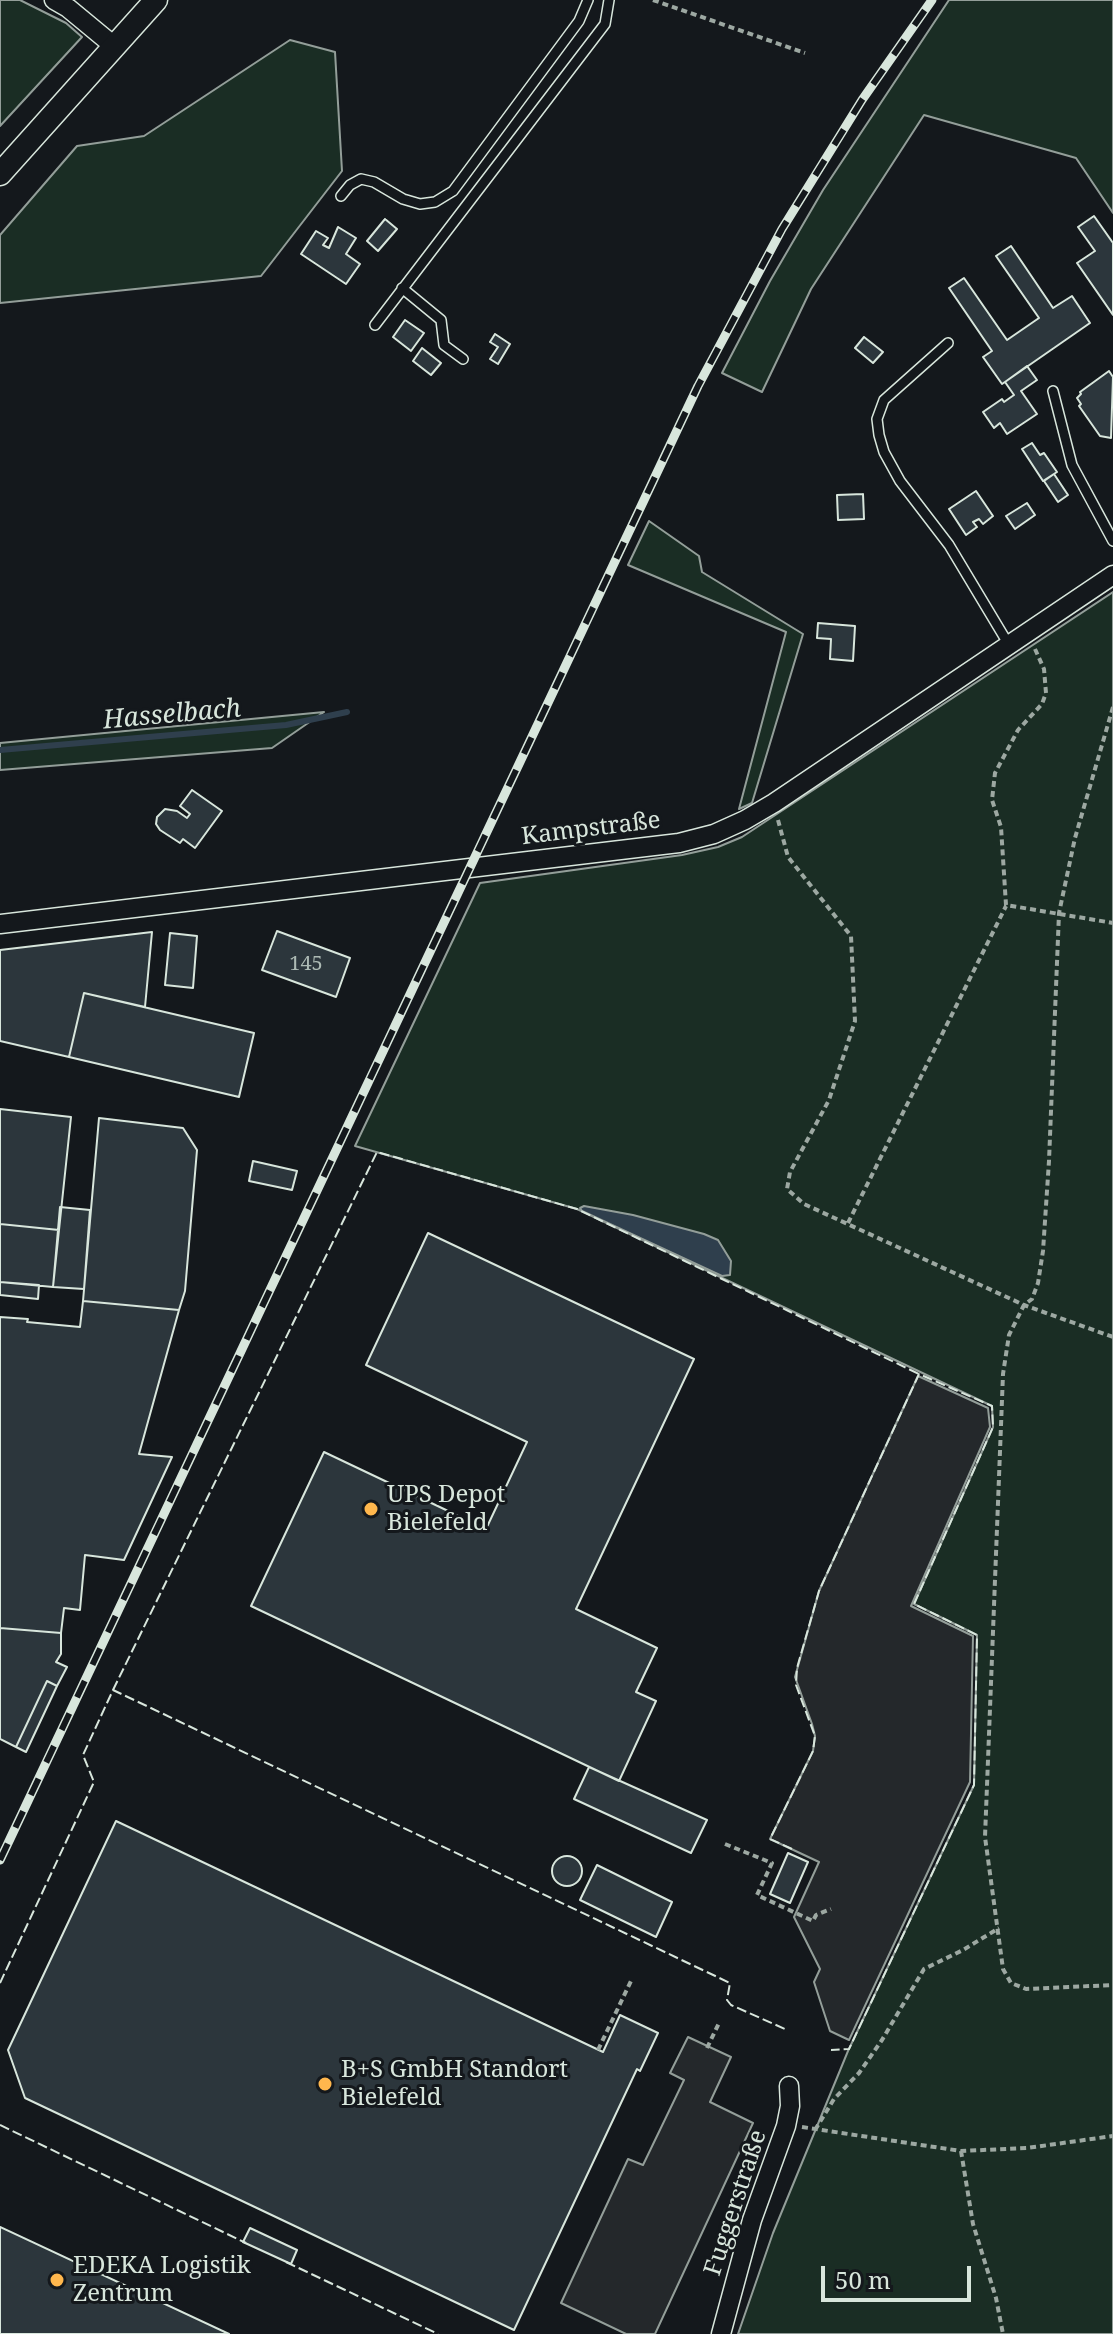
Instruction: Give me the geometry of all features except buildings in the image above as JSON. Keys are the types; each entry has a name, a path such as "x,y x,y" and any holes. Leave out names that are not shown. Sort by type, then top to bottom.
{"street":[{"path":"54,0 114,46"},
{"path":"0,174 156,0"},
{"name":"Kampstraße","path":"0,924 679,843 714,834 774,803 1113,575"},
{"name":"Fuggerstraße","path":"721,2334 752,2220 786,2126 790,2106 789,2086"}],"lane":[{"path":"341,196 350,185 361,179 420,204 435,202 453,191 579,21 588,0"},
{"path":"375,325 605,24 609,0"},
{"path":"402,288 441,320 444,345 463,359"},
{"path":"948,343 884,400 877,419 879,435 884,452 900,481 949,545 1009,645"},
{"path":"1053,391 1072,465 1113,541"}],"path":[{"path":"653,0 805,53"},
{"path":"848,1223 1006,905 1001,827 992,800 995,773 1018,730 1042,704 1046,693 1044,669 1028,632"},
{"path":"1113,707 1075,838 1059,913 1043,1251 1032,1299 1024,1305 1009,1335 1002,1388 985,1837 1003,1969 1011,1983 1026,1989 1113,1985"},
{"path":"774,803 788,857 851,936 855,1021 829,1100 790,1172 787,1189 804,1204 854,1228 1024,1305 1113,1337"},
{"path":"1006,905 1113,923"},
{"path":"725,1844 772,1863 757,1895 813,1921 816,1915 831,1909"},
{"path":"999,1928 924,1969 867,2062 812,2130 832,2130 961,2151 1027,2148 1113,2136"},
{"path":"598,2050 631,1981"},
{"path":"707,2048 719,2023"},
{"path":"961,2151 973,2224 996,2298 1003,2334"}],"green space":[{"path":"0,0 20,0 66,23 82,37 0,126"},
{"path":"949,0 1113,0 1113,213 1076,158 924,115 811,289 762,392 722,373 770,281 823,190"},
{"path":"290,40 335,52 342,171 261,276 0,303 0,235 77,146 144,136"},
{"path":"649,521 699,556 702,572 803,634 752,803 739,809 786,632 628,565"},
{"path":"1113,592 1113,2334 738,2334 773,2233 848,2051 974,1785 977,1635 914,1604 993,1427 992,1406 577,1209 355,1146 480,883 682,855 718,847 742,837"},
{"path":"324,712 272,748 0,770 0,743"}],"shaded area":[{"path":"918,1376 988,1408 990,1427 911,1606 973,1636 970,1782 849,2040 830,2031 814,1982 820,1969 794,1917 819,1862 770,1839 813,1751 815,1736 795,1677 819,1591"},
{"path":"688,2037 731,2057 710,2102 753,2123 655,2334 626,2334 561,2303 628,2159 643,2165 684,2080 670,2073"}],"water":[{"path":"584,1206 633,1215 718,1240 731,1261 730,1275 722,1276 582,1211 580,1208"}],"waterway":[{"name":"Hasselbach","path":"0,750 286,725 347,712"}],"railway":[{"path":"0,1860 698,386 782,229 862,100 932,0"}],"fence":[{"path":"113,1690 377,1152 577,1209 919,1374"},
{"path":"792,1849 770,1839 813,1751 815,1736 796,1685 797,1668 819,1591 919,1374 992,1406 993,1427 914,1604 977,1635 974,1785 849,2049 831,2050"},
{"path":"0,1983 94,1782 83,1755 113,1690 730,1983 727,2000 731,2005 785,2029"},
{"path":"0,2125 246,2243"},
{"path":"286,2262 438,2334"}],"place":[{"name":"UPS Depot Bielefeld","path":"371,1509"},
{"name":"B+S GmbH Standort Bielefeld","path":"325,2084"},
{"name":"EDEKA Logistik Zentrum","path":"57,2280"}]}
